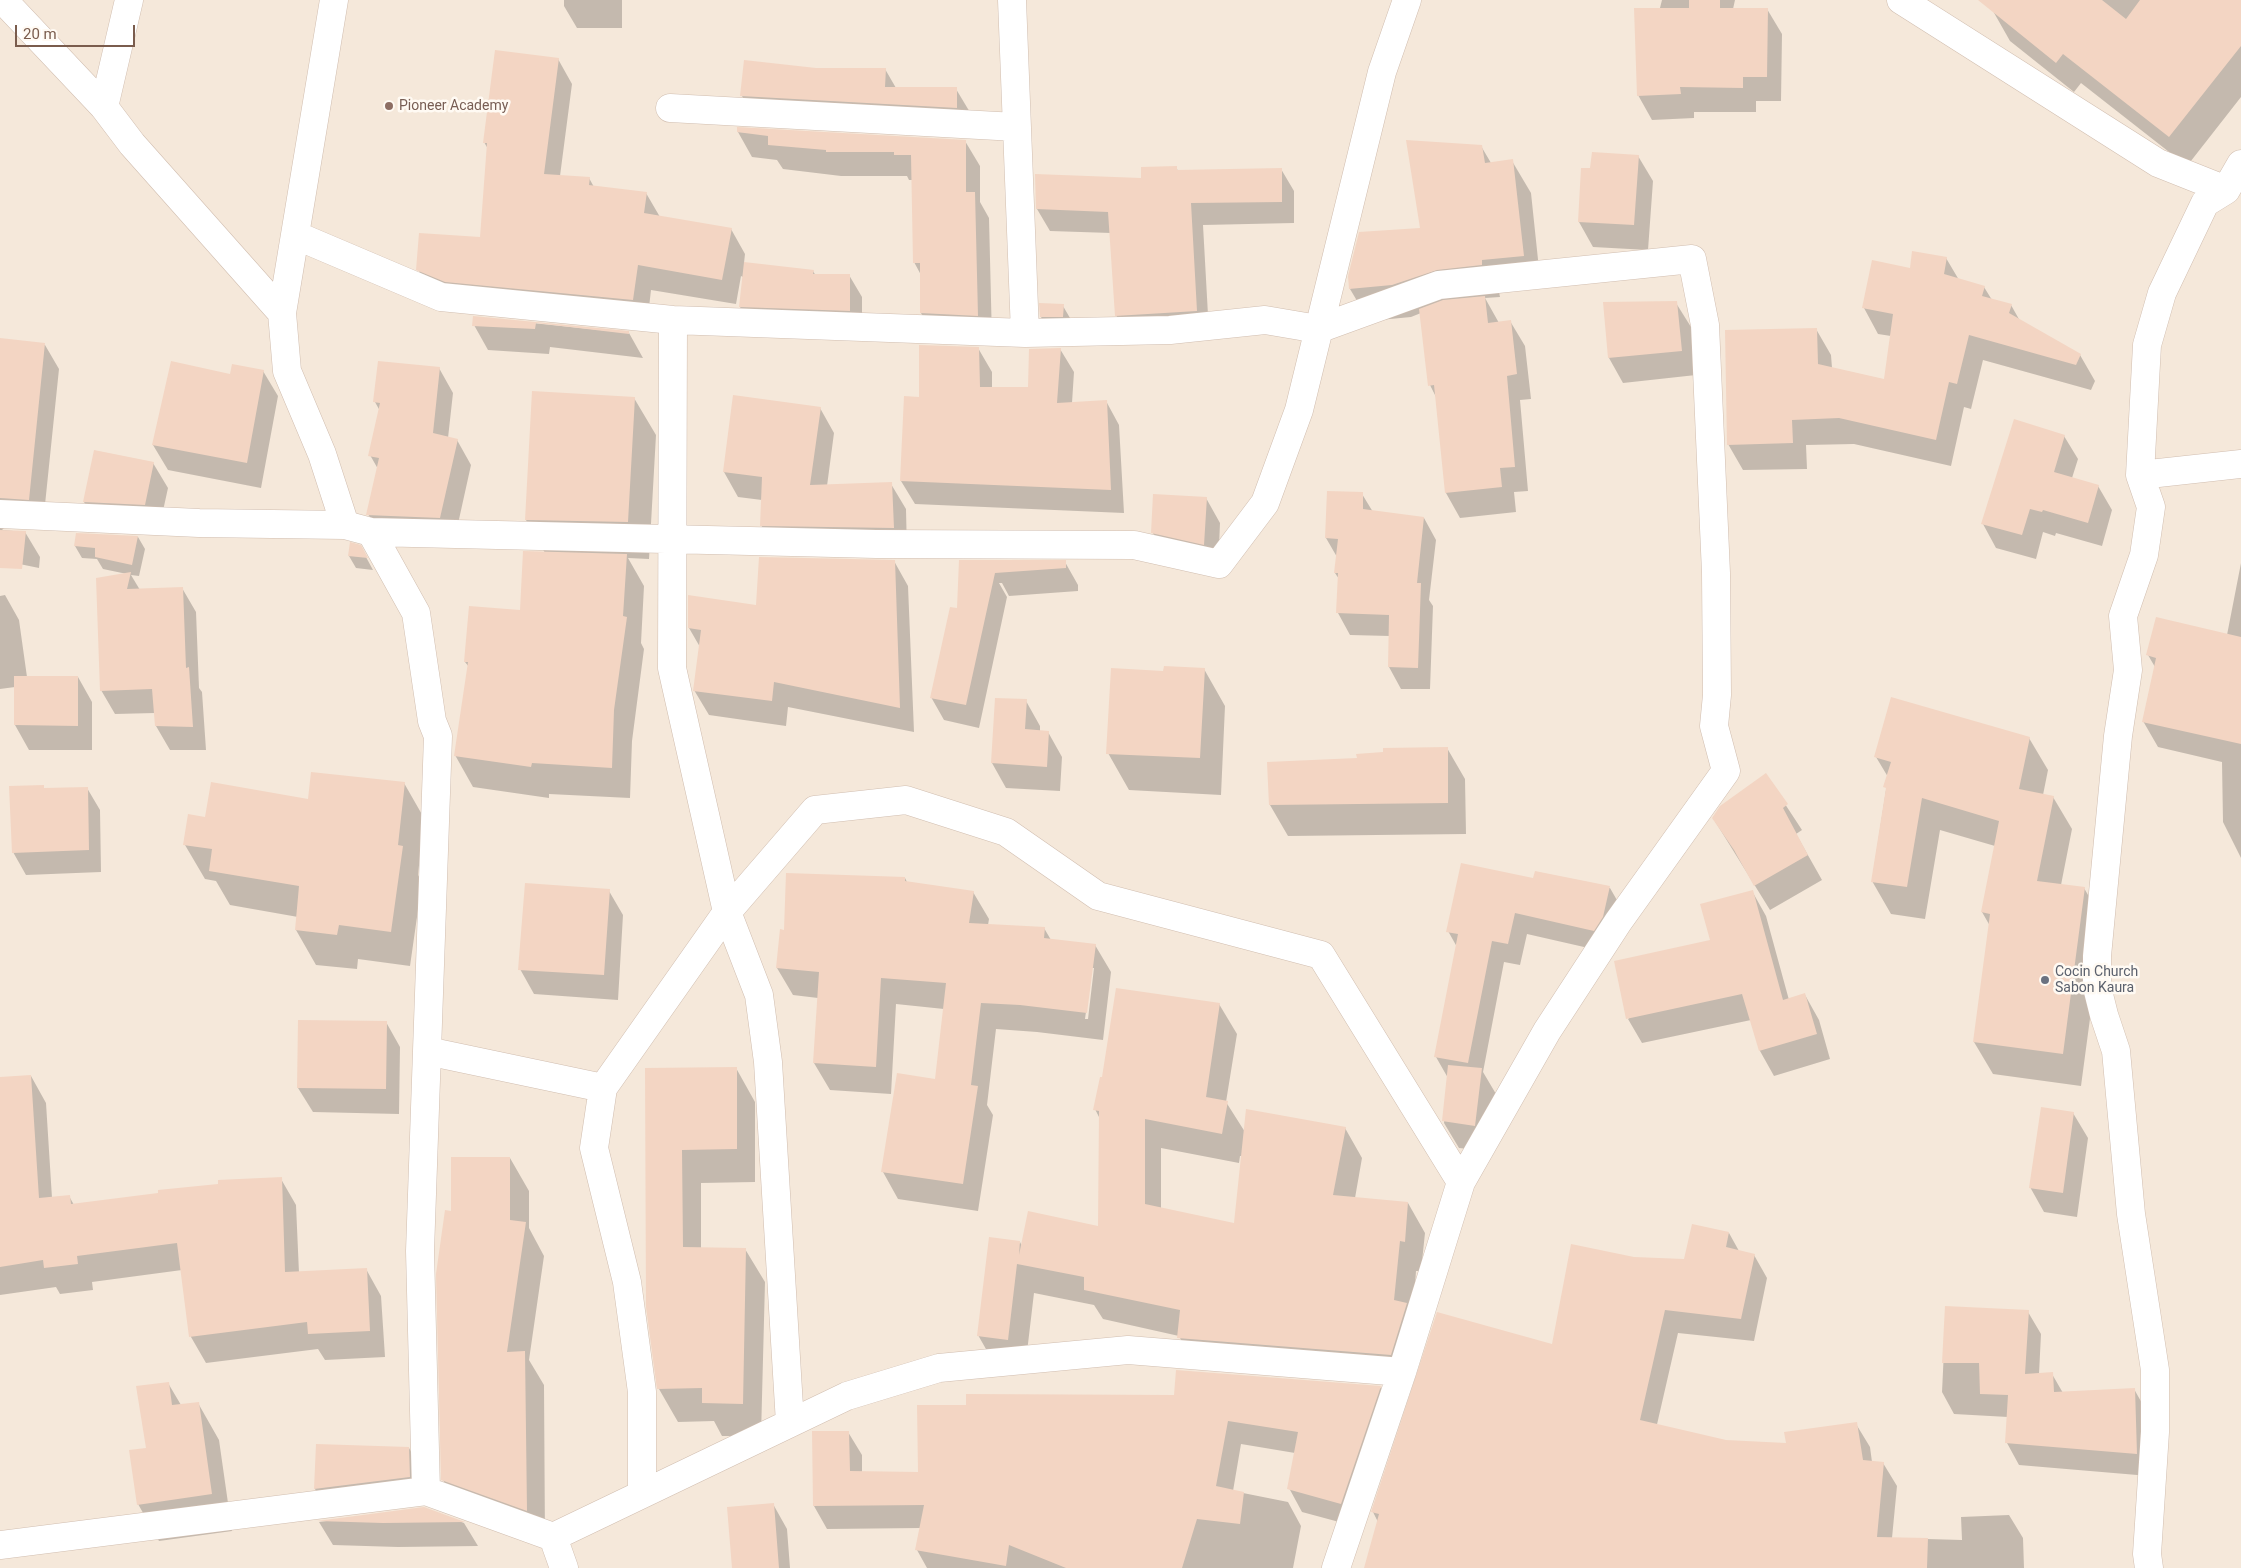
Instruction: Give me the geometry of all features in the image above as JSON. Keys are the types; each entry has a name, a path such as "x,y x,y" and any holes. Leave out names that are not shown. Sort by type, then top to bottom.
{"street":[{"path":"3,0 104,107 132,144 282,314"},
{"path":"104,107 129,0"},
{"path":"334,0 282,314 287,370 322,454 345,525"},
{"path":"1012,0 1025,333"},
{"path":"0,514 199,523 345,525 371,532 876,544 1134,545 1218,564 1265,503 1299,410 1382,72 1407,0"},
{"path":"1901,0 2158,163 2226,190"},
{"path":"670,108 1016,127"},
{"path":"2149,1568 2147,1554 2155,1432 2155,1370 2131,1214 2116,1051 2097,987 2097,956 2118,736 2128,670 2123,616 2144,555 2151,507 2140,475 2148,345 2162,293 2205,203 2226,190 2241,164"},
{"path":"295,235 441,297 673,320 1025,333 1170,330 1265,320 1318,329 1439,284 1538,276 1692,258 1705,324 1716,573 1717,695 1714,726 1726,771 1618,922 1552,1023 1461,1182 1402,1372 1336,1568"},
{"path":"673,320 672,668 727,912 759,995 768,1062 790,1423"},
{"path":"2140,475 2241,464"},
{"path":"371,532 416,613 432,721 438,736 420,1251 426,1491"},
{"path":"642,1494 642,1392 627,1282 594,1148 603,1088 727,912 815,810 906,800 1006,832 1098,896 1322,954 1461,1182"},
{"path":"427,1051 603,1088"},
{"path":"0,1545 426,1491 553,1537 848,1396 939,1368 1128,1350 1402,1372"},
{"path":"553,1537 564,1568"}],"shaded area":[{"path":"0,0 2241,0 2241,1568 0,1568"}],"building":[{"path":"1689,0 1720,0 1720,8 1768,8 1767,77 1743,77 1743,88 1680,87 1681,94 1637,96 1634,8 1689,8"},
{"path":"1978,0 2102,0 2126,19 2140,0 2241,0 2241,46 2169,137 2063,54 2056,63"},
{"path":"495,50 559,58 544,174 590,177 589,185 647,192 644,213 732,228 722,280 638,265 633,300 445,282 416,270 419,233 480,237 487,143 483,143"},
{"path":"744,60 816,68 886,68 885,87 957,87 957,108 740,96"},
{"path":"737,127 966,140 966,192 975,192 978,316 920,313 920,263 913,263 911,155 894,155 894,152 826,152 826,150 768,145 768,136 737,132"},
{"path":"1406,140 1482,145 1485,163 1513,159 1524,256 1482,260 1482,265 1437,270 1392,285 1349,289 1348,276 1359,232 1420,228"},
{"path":"1592,152 1639,155 1634,225 1578,222 1581,168 1590,168"},
{"path":"1177,166 1177,170 1282,168 1282,202 1191,203 1197,311 1115,316 1108,212 1036,209 1035,174 1141,178 1141,167"},
{"path":"1912,251 1947,257 1944,274 1985,286 1982,296 2012,304 2009,313 2081,354 2076,365 1969,335 1957,384 1949,382 1936,440 1839,418 1792,420 1793,443 1727,445 1725,330 1817,328 1818,364 1884,379 1893,314 1862,308 1872,260 1910,268"},
{"path":"744,262 814,270 813,274 850,274 850,311 739,307"},
{"path":"1485,296 1488,323 1511,320 1517,374 1507,376 1515,467 1500,468 1502,487 1445,493 1434,385 1428,386 1419,309 1443,300"},
{"path":"1677,301 1682,351 1608,358 1603,302"},
{"path":"1039,303 1064,304 1063,317 1040,317"},
{"path":"473,316 629,331 629,334 536,323 535,329 472,326"},
{"path":"0,338 45,343 29,500 0,498"},
{"path":"919,345 979,347 980,387 1028,387 1029,349 1061,348 1057,403 1107,400 1111,490 900,481 904,396 919,397"},
{"path":"171,361 230,374 232,364 264,370 247,463 152,445"},
{"path":"378,361 440,367 433,433 458,439 440,518 366,515 379,458 368,456 380,403 373,402"},
{"path":"532,391 635,397 628,522 525,520"},
{"path":"733,395 821,407 810,485 892,482 894,528 760,526 762,477 723,472"},
{"path":"2014,419 2065,435 2054,472 2099,485 2088,523 2043,510 2042,512 2030,509 2022,535 1981,524"},
{"path":"94,450 154,462 145,505 83,502"},
{"path":"1327,491 1363,492 1363,509 1424,517 1417,583 1421,583 1418,668 1388,667 1389,615 1336,613 1338,573 1334,573 1338,539 1325,538"},
{"path":"1153,494 1207,497 1204,545 1151,533"},
{"path":"0,530 26,531 22,569 0,568"},
{"path":"76,533 138,536 132,565 95,557 95,548 74,546"},
{"path":"350,542 361,545 368,558 348,556"},
{"path":"523,551 627,554 623,616 627,617 614,710 612,768 532,763 531,767 454,756 468,662 464,662 469,606 520,610"},
{"path":"759,557 895,560 900,708 774,682 772,701 693,691 701,630 688,628 688,595 756,605"},
{"path":"959,560 1066,560 1066,568 995,573 966,705 930,698 950,607 957,608"},
{"path":"131,572 127,589 183,587 186,668 189,667 193,727 155,726 152,689 100,691 96,578"},
{"path":"2156,617 2241,637 2241,744 2142,722 2156,658 2146,655"},
{"path":"1164,666 1205,668 1200,758 1106,754 1111,668 1163,671"},
{"path":"14,676 78,676 78,726 14,725"},
{"path":"1891,697 2030,737 2019,789 2054,796 2037,881 2085,887 2063,1054 1973,1042 1990,914 1981,912 1999,821 1922,798 1907,887 1871,882 1886,788 1883,787 1891,762 1874,757"},
{"path":"995,698 1027,699 1025,729 1049,731 1047,767 991,763"},
{"path":"1448,747 1448,803 1269,805 1267,762 1357,758 1356,754 1383,752 1383,748"},
{"path":"311,772 405,782 398,845 403,846 391,932 339,925 337,935 295,930 299,886 209,871 212,849 183,845 188,814 205,817 211,782 308,799"},
{"path":"1766,773 1788,804 1783,808 1808,855 1754,886 1734,850 1712,818 1720,806"},
{"path":"44,785 44,788 88,787 89,850 12,853 9,786"},
{"path":"1461,863 1533,878 1535,871 1610,886 1603,917 1594,931 1515,913 1508,944 1492,941 1468,1063 1434,1057 1458,934 1446,932"},
{"path":"786,873 905,877 905,881 974,891 969,923 1045,927 1044,938 1096,944 1087,1013 1020,1005 981,1003 971,1085 978,1086 963,1184 881,1172 897,1073 935,1079 946,983 881,978 876,1067 813,1063 819,972 776,968 780,929 784,930"},
{"path":"525,883 610,889 604,975 518,970"},
{"path":"1753,890 1783,1000 1805,993 1817,1034 1759,1051 1742,994 1626,1019 1614,961 1710,940 1700,904"},
{"path":"1116,988 1220,1003 1206,1097 1228,1101 1222,1134 1145,1119 1145,1204 1234,1223 1246,1109 1346,1127 1333,1195 1408,1202 1405,1242 1400,1241 1394,1300 1407,1303 1391,1355 1177,1338 1180,1310 1084,1290 1084,1277 1017,1264 1008,1340 977,1336 989,1237 1020,1241 1019,1255 1028,1211 1098,1226 1099,1111 1093,1110 1100,1077 1102,1077"},
{"path":"298,1020 387,1021 386,1089 297,1088"},
{"path":"1448,1065 1482,1068 1475,1126 1442,1121"},
{"path":"737,1067 737,1149 682,1150 683,1247 746,1248 743,1404 702,1403 702,1388 657,1389 646,1307 645,1068"},
{"path":"31,1075 39,1198 70,1195 71,1204 158,1193 158,1190 218,1184 218,1180 282,1177 285,1272 367,1268 370,1331 308,1334 307,1322 189,1337 177,1243 77,1256 78,1264 44,1268 43,1260 0,1267 0,1077"},
{"path":"2041,1107 2074,1112 2063,1193 2029,1188"},
{"path":"451,1157 510,1157 510,1220 526,1222 507,1352 525,1351 527,1511 441,1480 436,1274 445,1210 451,1211"},
{"path":"1692,1224 1729,1232 1726,1247 1755,1254 1741,1319 1665,1310 1640,1420 1726,1440 1786,1443 1784,1432 1857,1422 1863,1460 1884,1462 1877,1537 1928,1538 1927,1568 1364,1568 1379,1514 1371,1512 1437,1312 1552,1344 1571,1244 1634,1257 1684,1259"},
{"path":"1945,1306 2029,1310 2025,1374 2053,1372 2054,1392 2135,1388 2137,1454 2005,1443 2008,1395 1980,1394 1979,1363 1942,1363"},
{"path":"1176,1370 1381,1386 1341,1504 1287,1489 1298,1432 1228,1421 1216,1486 1244,1492 1240,1524 1197,1519 1182,1568 1066,1568 1009,1545 1006,1566 915,1550 924,1505 813,1506 812,1431 849,1431 850,1471 918,1472 917,1405 966,1405 966,1394 1174,1395"},
{"path":"169,1382 172,1405 199,1402 212,1494 137,1505 129,1450 146,1448 136,1386"},
{"path":"316,1444 409,1447 410,1477 314,1489"},
{"path":"774,1503 779,1568 732,1568 727,1507"},
{"path":"424,1507 465,1522 383,1523 317,1521"}],"place":[{"name":"Pioneer Academy","path":"389,106"},
{"name":"Cocin Church Sabon Kaura","path":"2045,980"}]}
